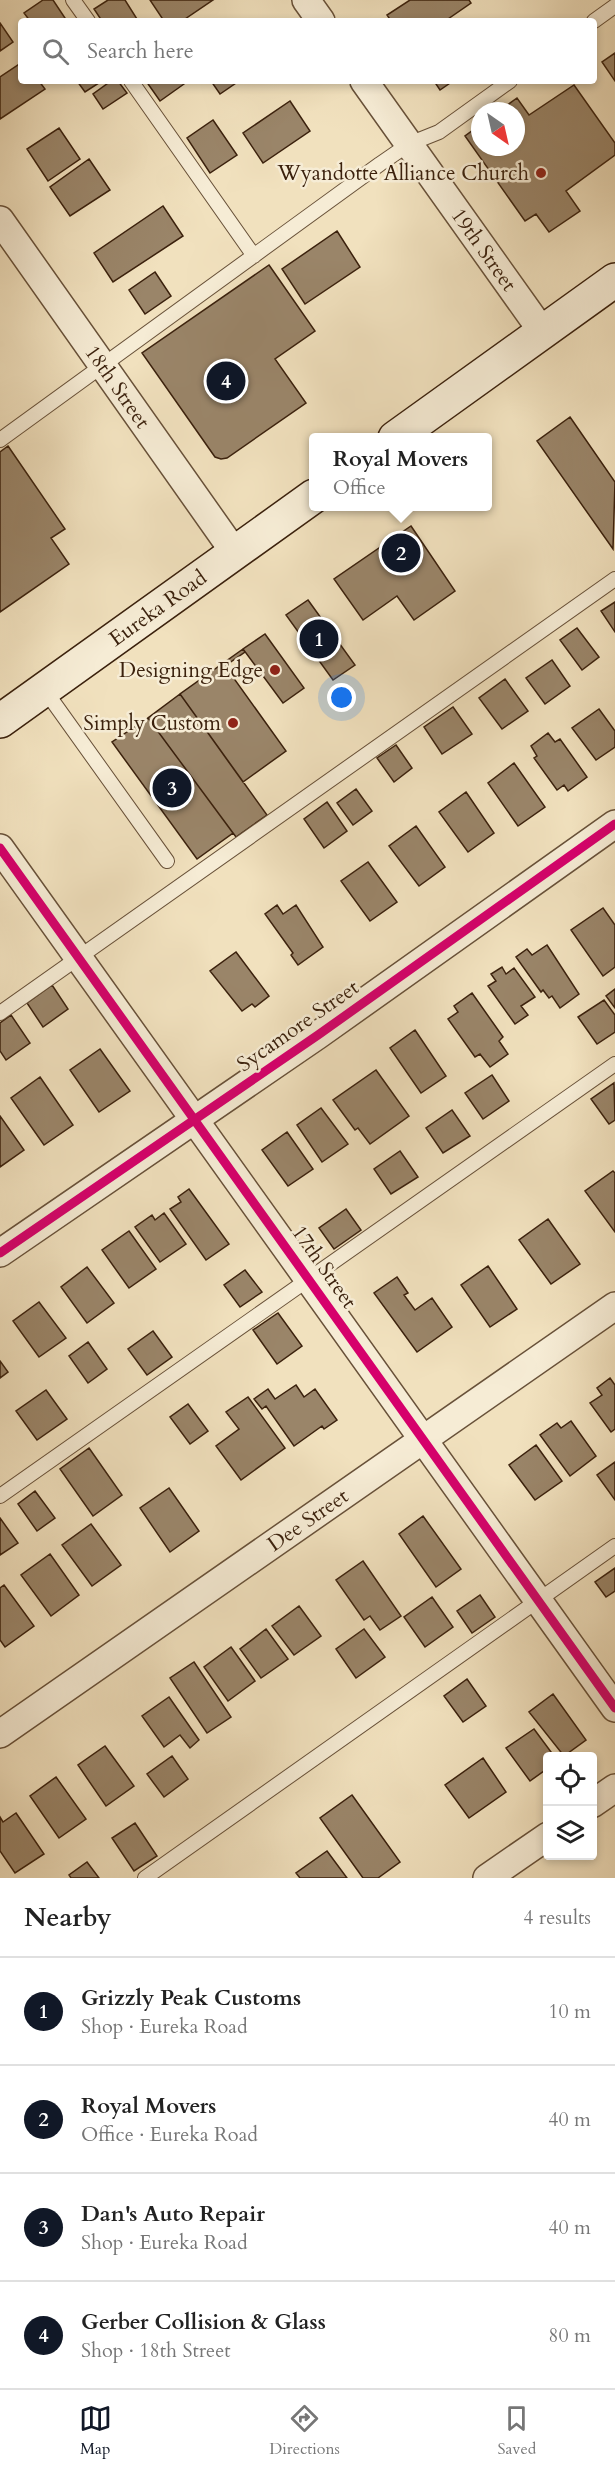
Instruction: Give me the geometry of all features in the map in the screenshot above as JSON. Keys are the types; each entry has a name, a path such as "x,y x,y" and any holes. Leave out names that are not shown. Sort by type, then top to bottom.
{"main road":[{"path":"402,433 615,280"},
{"name":"Eureka Road","path":"0,720 309,500"}],"street":[{"path":"306,0 319,18"},
{"name":"19th Street","path":"366,84 542,331"},
{"name":"18th Street","path":"0,220 235,554"},
{"name":"Sycamore Street","path":"0,1253 615,824"},
{"name":"17th Street","path":"0,848 196,1118 615,1708"},
{"name":"Dee Street","path":"0,1734 615,1306"},
{"path":"597,1801 615,1788"},
{"path":"487,1878 543,1839"}],"lane":[{"path":"74,0 86,18"},
{"path":"597,19 615,6"},
{"path":"133,84 254,256"},
{"path":"0,440 409,144 439,132 506,84"},
{"path":"0,1012 615,579"},
{"path":"44,689 167,861"},
{"path":"0,1496 615,1064"},
{"path":"144,1878 615,1546"}],"building":[{"path":"43,0 53,0 65,18 28,18 24,13"},
{"path":"108,0 125,0 136,18 100,18 94,9"},
{"path":"150,0 213,0 186,18 162,18"},
{"path":"410,0 469,0 471,3 449,18 389,18 387,15"},
{"path":"0,23 13,42 0,51"},
{"path":"615,53 615,81 602,62"},
{"path":"18,65 18,84 41,84 45,89 0,119 0,77"},
{"path":"79,84 97,84 85,92"},
{"path":"107,84 120,84 127,93 103,109 93,94"},
{"path":"148,84 184,84 160,101"},
{"path":"213,84 235,84 220,94"},
{"path":"436,84 449,84 440,90"},
{"name":"Wyandotte Alliance Church","path":"574,85 615,143 615,155 566,191 580,211 549,232 536,214 525,221 479,156 525,156 525,109 529,115"},
{"path":"290,101 310,131 263,163 243,133"},
{"path":"213,120 237,155 210,173 187,138"},
{"path":"59,128 80,159 48,181 27,149"},
{"name":"Wyandotte Alliance Church","path":"471,132 471,144 465,136"},
{"path":"89,159 110,190 70,216 50,187"},
{"path":"163,206 183,236 113,282 94,253"},
{"path":"337,231 360,267 305,304 282,269"},
{"path":"269,265 315,331 275,359 306,403 227,458 221,459 215,457 142,353"},
{"path":"155,272 171,296 145,314 129,290"},
{"path":"570,417 615,482 613,549 537,441"},
{"path":"8,446 65,529 51,538 69,564 0,612 0,452"},
{"path":"411,526 455,591 414,620 397,596 363,620 334,579"},
{"path":"308,600 355,665 333,680 286,615"},
{"path":"615,602 615,632 601,611"},
{"path":"577,628 599,657 582,670 560,640"},
{"name":"Designing Edge","path":"265,634 304,688 283,703 243,649"},
{"name":"Simply Custom","path":"243,649 245,652 225,666 286,751 243,782 180,694"},
{"path":"552,660 570,686 545,704 526,678"},
{"path":"505,679 528,711 502,729 479,698"},
{"path":"180,694 267,815 236,837 148,718"},
{"path":"453,707 472,734 442,754 424,727"},
{"path":"599,709 615,731 615,747 596,760 572,728"},
{"path":"148,718 233,833 197,859 112,742"},
{"path":"548,733 555,742 560,739 587,777 568,791 564,785 557,790 534,758 537,756 531,746"},
{"path":"396,745 412,768 394,782 377,758"},
{"path":"514,763 545,807 518,826 488,783"},
{"path":"356,789 372,811 353,825 337,803"},
{"path":"466,792 494,833 468,852 439,812"},
{"path":"327,802 347,831 324,848 304,819"},
{"path":"416,826 445,867 419,886 389,846"},
{"path":"368,862 397,902 370,921 341,881"},
{"path":"277,905 283,914 296,905 323,947 298,965 291,955 293,953 265,914"},
{"path":"603,908 615,925 615,967 603,976 571,930"},
{"path":"547,945 579,994 560,1008 552,996 549,998 543,990 541,992 516,957 527,949 532,955"},
{"path":"236,952 269,996 255,1007 252,1004 242,1011 210,971"},
{"path":"502,967 506,974 514,968 535,997 521,1006 528,1015 515,1024 488,986 496,981 491,974"},
{"path":"52,985 68,1009 43,1027 27,1003"},
{"path":"615,989 615,1008 606,996"},
{"path":"472,993 503,1037 499,1041 508,1054 490,1067 480,1054 475,1057 448,1019 458,1012 454,1006"},
{"path":"604,1000 615,1015 615,1032 597,1044 578,1017"},
{"path":"11,1015 30,1043 6,1060 0,1051 0,1023"},
{"path":"415,1030 446,1076 421,1093 390,1048"},
{"path":"100,1049 130,1091 99,1112 70,1070"},
{"path":"376,1070 409,1116 370,1144 358,1128 355,1130 333,1100"},
{"path":"492,1075 509,1101 483,1119 465,1093"},
{"path":"40,1077 73,1125 44,1145 11,1098"},
{"path":"614,1083 615,1120 609,1124 591,1099"},
{"path":"321,1108 348,1144 322,1162 297,1125"},
{"path":"452,1110 470,1136 443,1153 426,1128"},
{"path":"0,1116 24,1150 0,1167"},
{"path":"287,1132 313,1169 288,1186 262,1150"},
{"path":"400,1151 418,1177 391,1194 374,1169"},
{"path":"613,1171 615,1173 615,1232 585,1191"},
{"path":"189,1189 229,1244 206,1260 170,1209 181,1202 178,1197"},
{"path":"346,1209 361,1230 334,1249 319,1228"},
{"path":"164,1213 186,1244 160,1262 135,1227 152,1215 155,1220"},
{"path":"548,1219 580,1264 551,1284 519,1240"},
{"path":"129,1231 156,1269 129,1288 102,1250"},
{"path":"488,1266 517,1309 490,1327 461,1285"},
{"path":"87,1267 114,1303 87,1323 61,1287"},
{"path":"245,1270 262,1292 240,1307 224,1285"},
{"path":"397,1277 408,1293 404,1295 415,1310 432,1298 452,1327 417,1352 374,1293"},
{"path":"39,1302 66,1338 39,1357 13,1321"},
{"path":"278,1313 302,1346 277,1364 253,1330"},
{"path":"153,1331 172,1357 147,1375 128,1349"},
{"path":"88,1342 107,1369 88,1383 69,1356"},
{"path":"0,1361 8,1372 0,1378"},
{"path":"610,1378 615,1385 615,1429 611,1432 590,1403 602,1395 597,1388"},
{"path":"296,1385 304,1397 315,1389 337,1420 324,1429 322,1426 294,1446 266,1406 262,1409 254,1399 268,1389 275,1399"},
{"path":"46,1390 67,1419 37,1440 16,1411"},
{"path":"248,1397 285,1448 241,1480 216,1446 239,1429 226,1412"},
{"path":"188,1404 208,1431 190,1444 170,1417"},
{"path":"571,1421 596,1456 570,1476 540,1435 557,1423 561,1428"},
{"path":"536,1445 562,1481 535,1500 509,1465"},
{"path":"89,1448 122,1495 93,1516 60,1469"},
{"path":"615,1462 615,1500 597,1475"},
{"path":"169,1488 199,1531 170,1552 140,1508"},
{"path":"35,1491 55,1518 37,1531 18,1504"},
{"path":"423,1516 461,1569 436,1587 399,1534"},
{"path":"0,1518 18,1543 0,1555"},
{"path":"91,1524 121,1565 92,1586 62,1545"},
{"path":"50,1554 79,1595 51,1616 21,1575"},
{"path":"363,1561 401,1616 380,1630 370,1616 364,1620 336,1580"},
{"path":"615,1568 615,1591 606,1597 595,1582"},
{"path":"4,1585 34,1626 5,1647 0,1640 0,1588"},
{"path":"480,1595 495,1617 472,1633 457,1611"},
{"path":"432,1597 453,1627 425,1647 404,1617"},
{"path":"299,1606 321,1636 294,1655 272,1626"},
{"path":"266,1629 288,1659 261,1678 240,1649"},
{"path":"364,1629 385,1657 356,1678 336,1649"},
{"path":"231,1647 255,1681 228,1701 204,1667"},
{"path":"194,1662 231,1717 207,1733 170,1678"},
{"path":"467,1679 486,1706 463,1722 444,1696"},
{"path":"553,1694 586,1740 570,1752 561,1752 529,1712"},
{"path":"169,1697 199,1740 190,1748 180,1735 164,1747 142,1716"},
{"path":"534,1729 551,1752 543,1752 543,1772 530,1781 506,1748"},
{"path":"105,1746 134,1786 106,1806 78,1765"},
{"path":"172,1756 188,1779 164,1797 147,1774"},
{"path":"483,1758 506,1792 469,1818 445,1785"},
{"path":"56,1777 86,1819 59,1838 30,1796"},
{"path":"352,1795 400,1862 378,1878 363,1878 320,1818"},
{"path":"16,1813 44,1854 15,1873 0,1851 0,1817 3,1822"},
{"path":"135,1823 157,1856 134,1871 112,1838"},
{"path":"327,1851 347,1878 300,1878 296,1873"},
{"path":"87,1862 99,1878 71,1878 69,1875"}],"cycle path":[{"path":"0,1253 318,1035 615,824"},
{"path":"0,848 615,1708"}],"place":[{"name":"Wyandotte Alliance Church","path":"541,173"},
{"name":"Gerber Collision & Glass","path":"226,381"},
{"name":"Royal Movers","path":"401,553"},
{"name":"Grizzly Peak Customs","path":"319,639"},
{"name":"Designing Edge","path":"275,670"},
{"name":"Simply Custom","path":"233,723"},
{"name":"Dan's Auto Repair","path":"172,788"}]}
